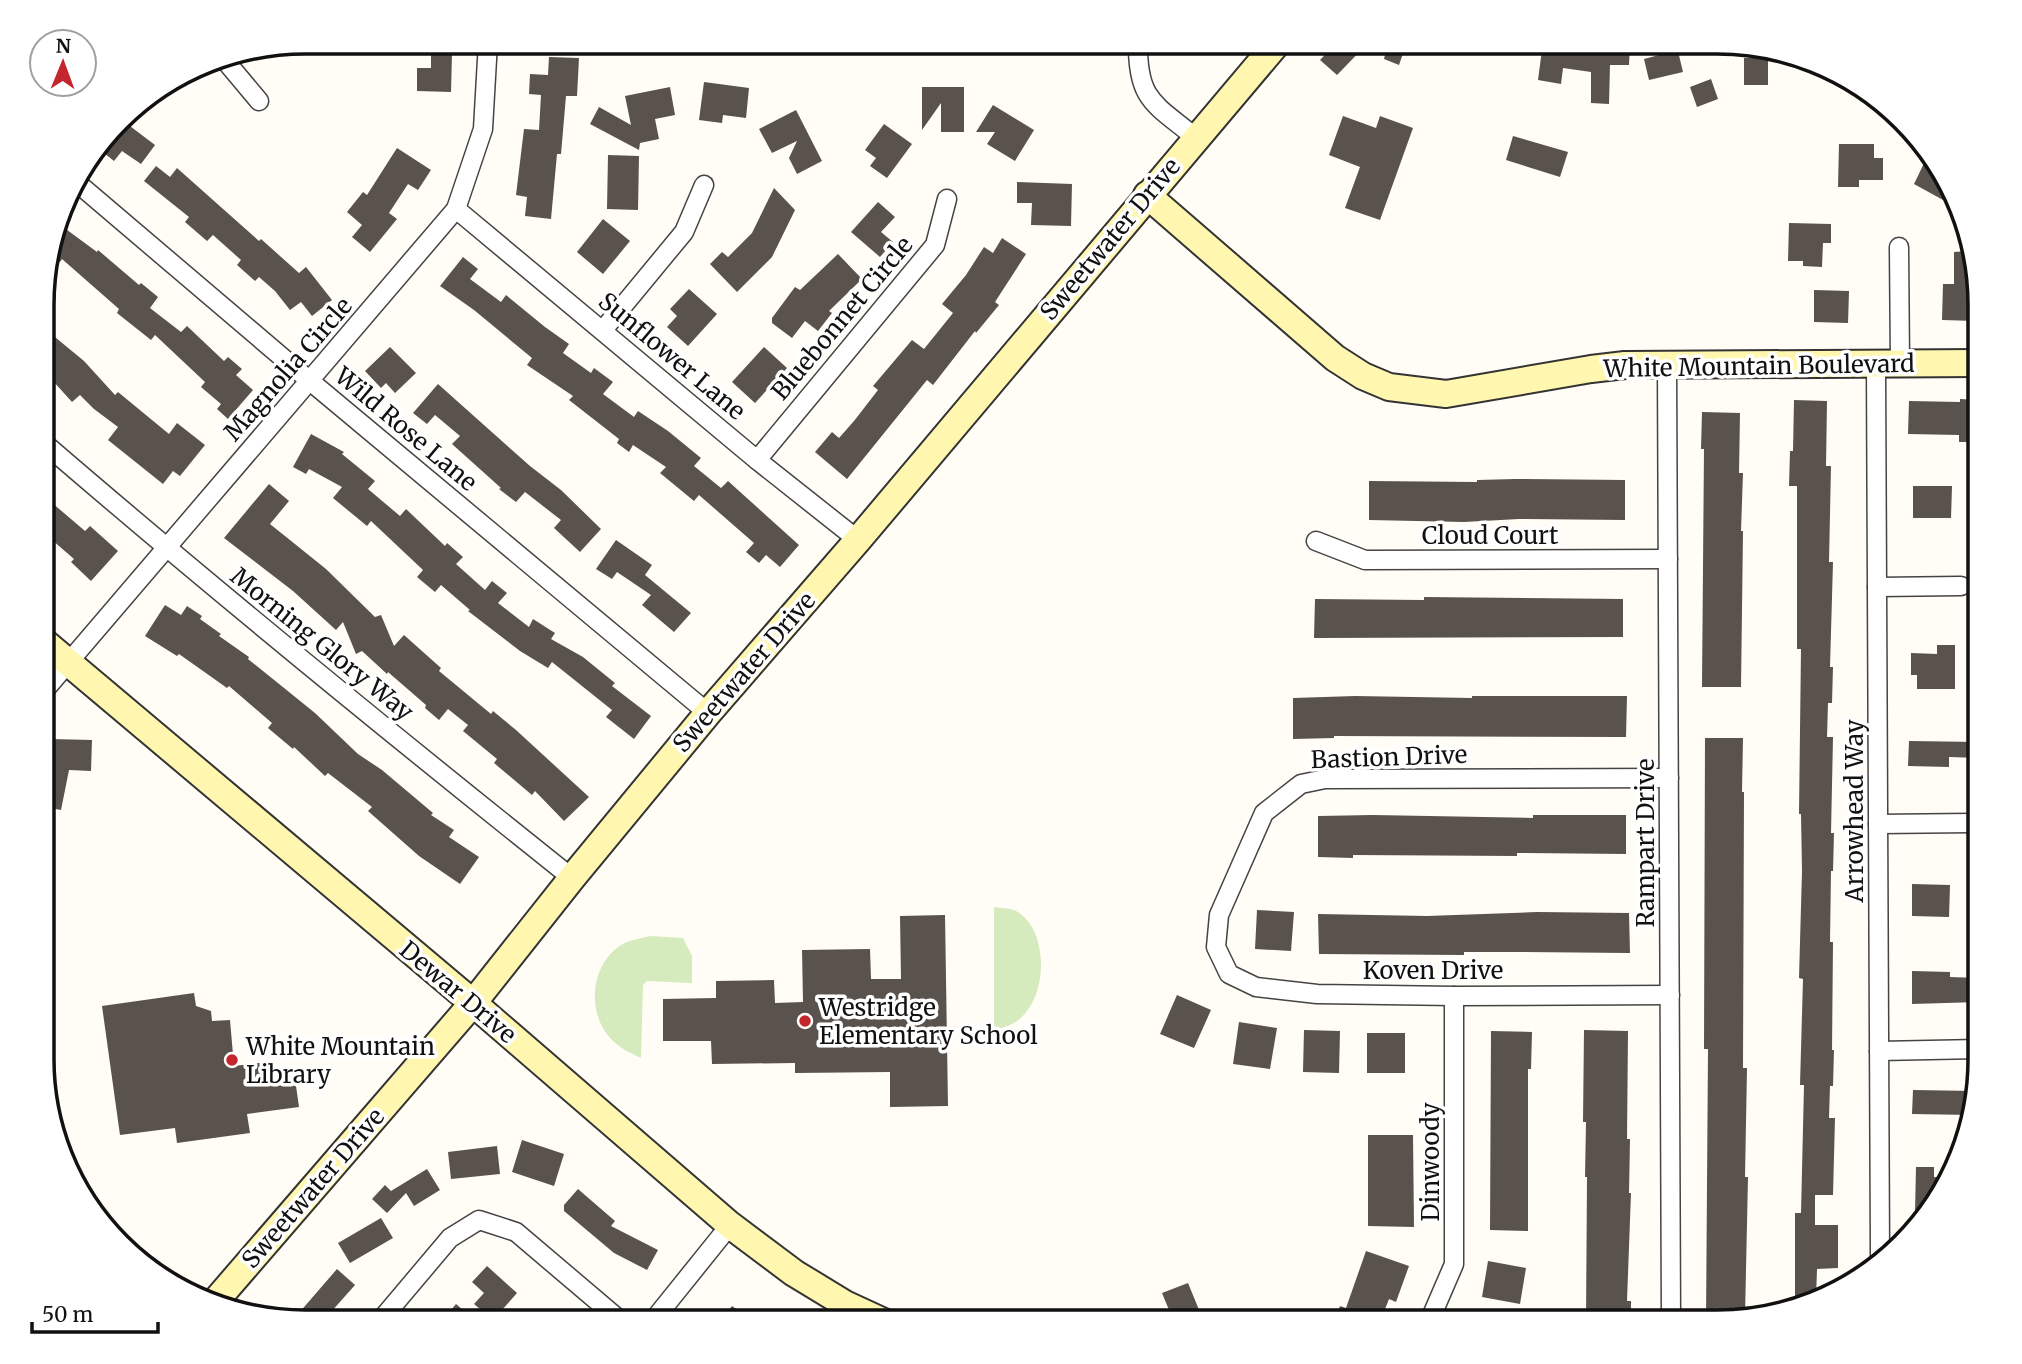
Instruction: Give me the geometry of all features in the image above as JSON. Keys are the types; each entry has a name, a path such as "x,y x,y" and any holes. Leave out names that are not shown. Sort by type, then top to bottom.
{"street":[{"name":"Magnolia Circle","path":"54,680 456,209 483,129 487,54"},
{"path":"1138,54 1139,74 1144,92 1196,138"},
{"name":"Sweetwater Drive","path":"221,1295 473,1003 708,713 858,540 1268,54"},
{"path":"230,66 259,101"},
{"path":"603,330 684,232 704,185"},
{"name":"Wild Rose Lane","path":"83,188 310,382 708,713"},
{"name":"White Mountain Boulevard","path":"1147,195 1335,358 1363,376 1389,387 1446,394 1625,365 1968,363"},
{"name":"Bluebonnet Circle","path":"757,460 934,245 947,199"},
{"name":"Sunflower Lane","path":"456,209 757,460 858,540"},
{"name":"Arrowhead Way","path":"1880,1249 1877,587 1888,365 1899,247"},
{"name":"Rampart Drive","path":"1667,364 1671,1310"},
{"name":"Morning Glory Way","path":"54,452 166,548 572,878"},
{"name":"Cloud Court","path":"1316,541 1365,561 1668,559"},
{"path":"1877,587 1961,586"},
{"name":"Dewar Drive","path":"54,650 473,1003 730,1225 794,1273 858,1310"},
{"name":"Bastion Drive","path":"1216,947 1219,915 1264,813 1301,784 1325,779 1669,778"},
{"path":"1878,824 1968,823"},
{"name":"Koven Drive","path":"1216,947 1229,974 1256,987 1317,994 1670,995"},
{"name":"Dinwoody","path":"1434,1310 1454,1264 1454,996"},
{"path":"1879,1051 1968,1049"},
{"path":"389,1310 450,1238 479,1220 516,1232 608,1310"},
{"path":"662,1310 730,1225"}],"green space":[{"path":"994,907 1016,911 1029,922 1037,938 1041,957 1035,996 1026,1012 1012,1024 994,1029"},
{"path":"650,936 683,938 692,956 692,983 647,981 643,985 641,1058 619,1046 605,1031 599,1019 595,993 601,967 608,956 625,943"}],"building":[{"path":"431,54 452,54 451,92 417,91 417,68 431,68"},
{"path":"1326,54 1357,54 1337,75 1320,60"},
{"path":"1385,54 1403,54 1399,65 1384,59"},
{"path":"1541,54 1630,54 1629,65 1610,65 1609,104 1591,103 1591,72 1563,68 1561,84 1538,80"},
{"path":"1679,54 1683,72 1649,80 1644,59"},
{"path":"549,57 579,58 577,96 566,96 551,219 525,216 527,197 516,195 524,129 539,130 541,95 529,94 530,74 548,75"},
{"path":"1744,58 1768,60 1768,85 1744,85"},
{"path":"1711,79 1718,99 1697,107 1690,87"},
{"path":"704,82 749,88 746,118 723,115 722,123 699,120"},
{"path":"670,87 675,115 655,119 659,139 640,143 639,150 590,124 599,107 631,125 625,96"},
{"path":"922,87 964,87 964,132 941,132 941,103 922,130"},
{"path":"993,105 1034,130 1015,161 987,144 995,132 976,132"},
{"path":"796,110 822,161 797,174 789,158 797,141 772,153 759,129"},
{"path":"1343,116 1376,128 1380,116 1413,128 1380,220 1345,208 1360,167 1329,155"},
{"path":"884,124 912,144 887,178 870,166 876,158 865,150"},
{"path":"130,126 155,145 141,164 122,151 114,161 105,154"},
{"path":"1513,136 1568,152 1560,177 1506,160"},
{"path":"1839,144 1874,144 1874,158 1883,158 1883,180 1859,180 1859,187 1838,187"},
{"path":"397,148 431,170 418,190 408,184 389,213 397,219 370,252 352,237 362,225 347,212 363,192 367,195"},
{"path":"608,155 639,156 638,210 607,209"},
{"path":"1924,164 1945,201 1914,184"},
{"path":"156,166 170,177 177,168 299,273 306,267 332,300 312,316 301,302 290,310 259,277 255,281 237,265 241,260 213,235 207,241 185,222 189,217 144,181"},
{"path":"1017,182 1072,184 1071,226 1031,225 1032,203 1017,203"},
{"path":"774,188 795,210 772,257 737,292 710,264 722,252 728,257 752,233"},
{"path":"878,202 895,217 881,232 893,242 880,257 851,232"},
{"path":"603,219 630,241 603,274 577,252"},
{"path":"1789,223 1831,224 1831,243 1823,243 1822,267 1803,266 1803,261 1788,261"},
{"path":"66,230 97,252 98,250 139,285 141,283 158,297 150,308 181,332 187,326 224,361 228,357 242,369 236,375 253,390 228,419 217,409 221,404 201,387 205,382 155,335 151,340 117,313 119,309 62,259 60,262 59,256"},
{"path":"1002,238 1026,254 995,302 999,305 933,385 927,380 847,479 815,452 832,432 839,438 854,421 878,390 873,386 912,340 924,349 953,313 942,304 966,275 984,247 993,253"},
{"path":"1962,251 1963,256 1968,321 1942,320 1943,284 1954,284 1954,252"},
{"path":"838,254 862,279 829,311 832,313 818,331 805,321 792,338 772,323 772,318 795,287 800,290"},
{"path":"463,257 478,269 470,279 501,302 506,295 569,344 563,353 591,373 594,368 613,382 603,394 634,417 638,411 668,431 701,458 694,466 721,488 728,481 799,545 780,567 766,555 759,563 746,552 754,543 699,495 694,501 660,473 666,467 633,445 629,452 617,443 619,439 569,400 573,396 527,365 532,358 440,286"},
{"path":"689,289 717,314 688,346 667,327 677,316 670,309"},
{"path":"1814,290 1849,291 1848,323 1814,322"},
{"path":"54,336 84,361 115,395 118,392 169,434 177,423 205,445 180,476 173,471 163,484 108,440 118,427 80,395 72,402 54,382"},
{"path":"390,347 416,373 395,393 386,383 381,388 365,371"},
{"path":"764,347 787,368 755,403 732,382"},
{"path":"438,384 561,490 601,529 580,552 554,528 561,520 525,492 516,502 499,489 501,488 452,444 460,436 435,415 427,424 413,413"},
{"path":"1960,399 1968,399 1968,442 1959,442 1959,435 1908,434 1909,401 1960,402"},
{"path":"1794,400 1827,401 1826,466 1831,466 1829,562 1833,562 1830,667 1833,667 1827,737 1833,737 1831,833 1834,833 1830,942 1833,942 1834,1050 1829,1118 1835,1118 1833,1195 1815,1195 1815,1225 1838,1225 1838,1268 1817,1269 1816,1289 1795,1297 1795,1213 1801,1213 1804,1085 1800,1085 1803,979 1799,978 1802,871 1799,814 1801,649 1797,649 1797,486 1789,486 1790,451 1793,451"},
{"path":"1702,412 1740,413 1739,473 1743,473 1741,687 1702,687"},
{"path":"311,434 344,452 342,454 375,481 368,489 400,516 406,509 445,546 447,543 463,557 456,564 485,590 492,581 507,593 498,603 529,627 533,619 555,633 551,639 583,657 615,683 612,686 651,716 634,739 606,717 612,710 552,662 548,668 520,651 468,611 470,610 441,585 435,592 417,577 423,570 371,521 367,526 333,498 342,487 309,469 306,474 293,467"},
{"path":"1515,479 1625,480 1625,520 1369,520 1369,481 1477,482"},
{"path":"269,484 289,501 270,524 326,569 375,617 381,615 394,646 404,635 441,668 439,671 491,714 493,711 516,730 589,797 564,821 535,791 532,795 494,763 497,759 463,731 468,725 448,709 439,720 425,708 426,705 362,651 356,654 343,622 336,630 293,591 224,538"},
{"path":"1913,486 1952,486 1951,518 1913,518"},
{"path":"54,505 85,531 90,526 118,551 91,581 71,562 74,559 54,542"},
{"path":"616,540 652,565 645,575 691,613 674,632 642,605 651,595 617,572 612,579 596,569"},
{"path":"1424,597 1623,599 1623,637 1314,638 1315,599 1424,600"},
{"path":"165,605 181,615 187,606 202,616 200,619 221,634 219,636 249,657 248,659 315,713 358,754 382,770 433,813 431,815 454,830 449,837 479,857 460,884 419,856 368,811 372,807 328,773 325,776 294,747 293,749 268,728 272,723 229,686 227,688 179,654 177,656 145,636"},
{"path":"1937,645 1955,645 1955,689 1917,689 1917,675 1911,675 1911,653 1937,654"},
{"path":"1627,696 1626,737 1334,736 1293,739 1293,698"},
{"path":"1705,738 1743,738 1743,1068 1747,1068 1745,1177 1748,1177 1745,1308 1706,1310 1708,1049 1704,1049"},
{"path":"54,739 92,740 91,771 69,770 61,810 54,809"},
{"path":"1909,741 1968,742 1968,758 1949,757 1949,767 1908,766"},
{"path":"1533,815 1626,815 1626,854 1318,857 1318,816 1533,818"},
{"path":"1912,884 1950,885 1949,917 1912,916"},
{"path":"1257,910 1294,912 1291,951 1255,949"},
{"path":"1537,912 1629,913 1630,953 1319,954 1318,914 1427,916"},
{"name":"Westridge Elementary School","path":"945,915 948,1106 890,1107 890,1072 795,1073 795,1063 712,1064 711,1041 663,1041 663,999 716,998 716,981 774,980 775,1003 803,1002 802,950 870,949 871,979 901,979 900,916"},
{"path":"1912,971 1950,972 1950,977 1968,978 1968,1002 1912,1004"},
{"path":"194,993 196,1006 211,1011 212,1021 230,1020 234,1066 259,1063 271,1067 275,1074 294,1072 299,1107 247,1114 250,1133 177,1143 175,1128 120,1135 102,1006"},
{"path":"1177,995 1211,1010 1194,1048 1160,1034"},
{"path":"1239,1022 1277,1028 1270,1069 1233,1064"},
{"path":"1304,1030 1340,1031 1339,1073 1303,1072"},
{"path":"1584,1030 1628,1031 1627,1139 1630,1139 1631,1193 1627,1301 1631,1301 1631,1310 1586,1310 1587,1177 1586,1122 1583,1122"},
{"path":"1491,1031 1532,1032 1531,1069 1528,1069 1528,1231 1490,1230"},
{"path":"1367,1033 1405,1033 1405,1073 1367,1073"},
{"path":"1913,1090 1966,1091 1961,1115 1912,1114"},
{"path":"1368,1135 1413,1135 1414,1227 1368,1226"},
{"path":"522,1140 564,1154 554,1186 512,1172"},
{"path":"497,1146 500,1174 451,1179 448,1152"},
{"path":"1916,1167 1934,1167 1934,1177 1938,1177 1915,1213"},
{"path":"427,1169 440,1190 414,1206 406,1193 387,1213 372,1199 385,1185 391,1191"},
{"path":"578,1189 615,1221 611,1226 658,1250 647,1270 614,1253 564,1211 564,1205"},
{"path":"381,1218 393,1238 350,1263 338,1243"},
{"path":"1366,1251 1409,1266 1396,1302 1389,1299 1385,1310 1338,1310 1340,1306 1346,1308"},
{"path":"1488,1261 1526,1268 1520,1304 1482,1297"},
{"path":"487,1266 517,1293 502,1310 481,1310 474,1304 484,1293 472,1282"},
{"path":"337,1269 355,1285 333,1310 302,1310"},
{"path":"1188,1283 1199,1310 1169,1310 1162,1293"},
{"path":"456,1304 463,1310 451,1310"}],"place":[{"name":"Westridge Elementary School","path":"805,1021"},
{"name":"White Mountain Library","path":"232,1060"}]}
